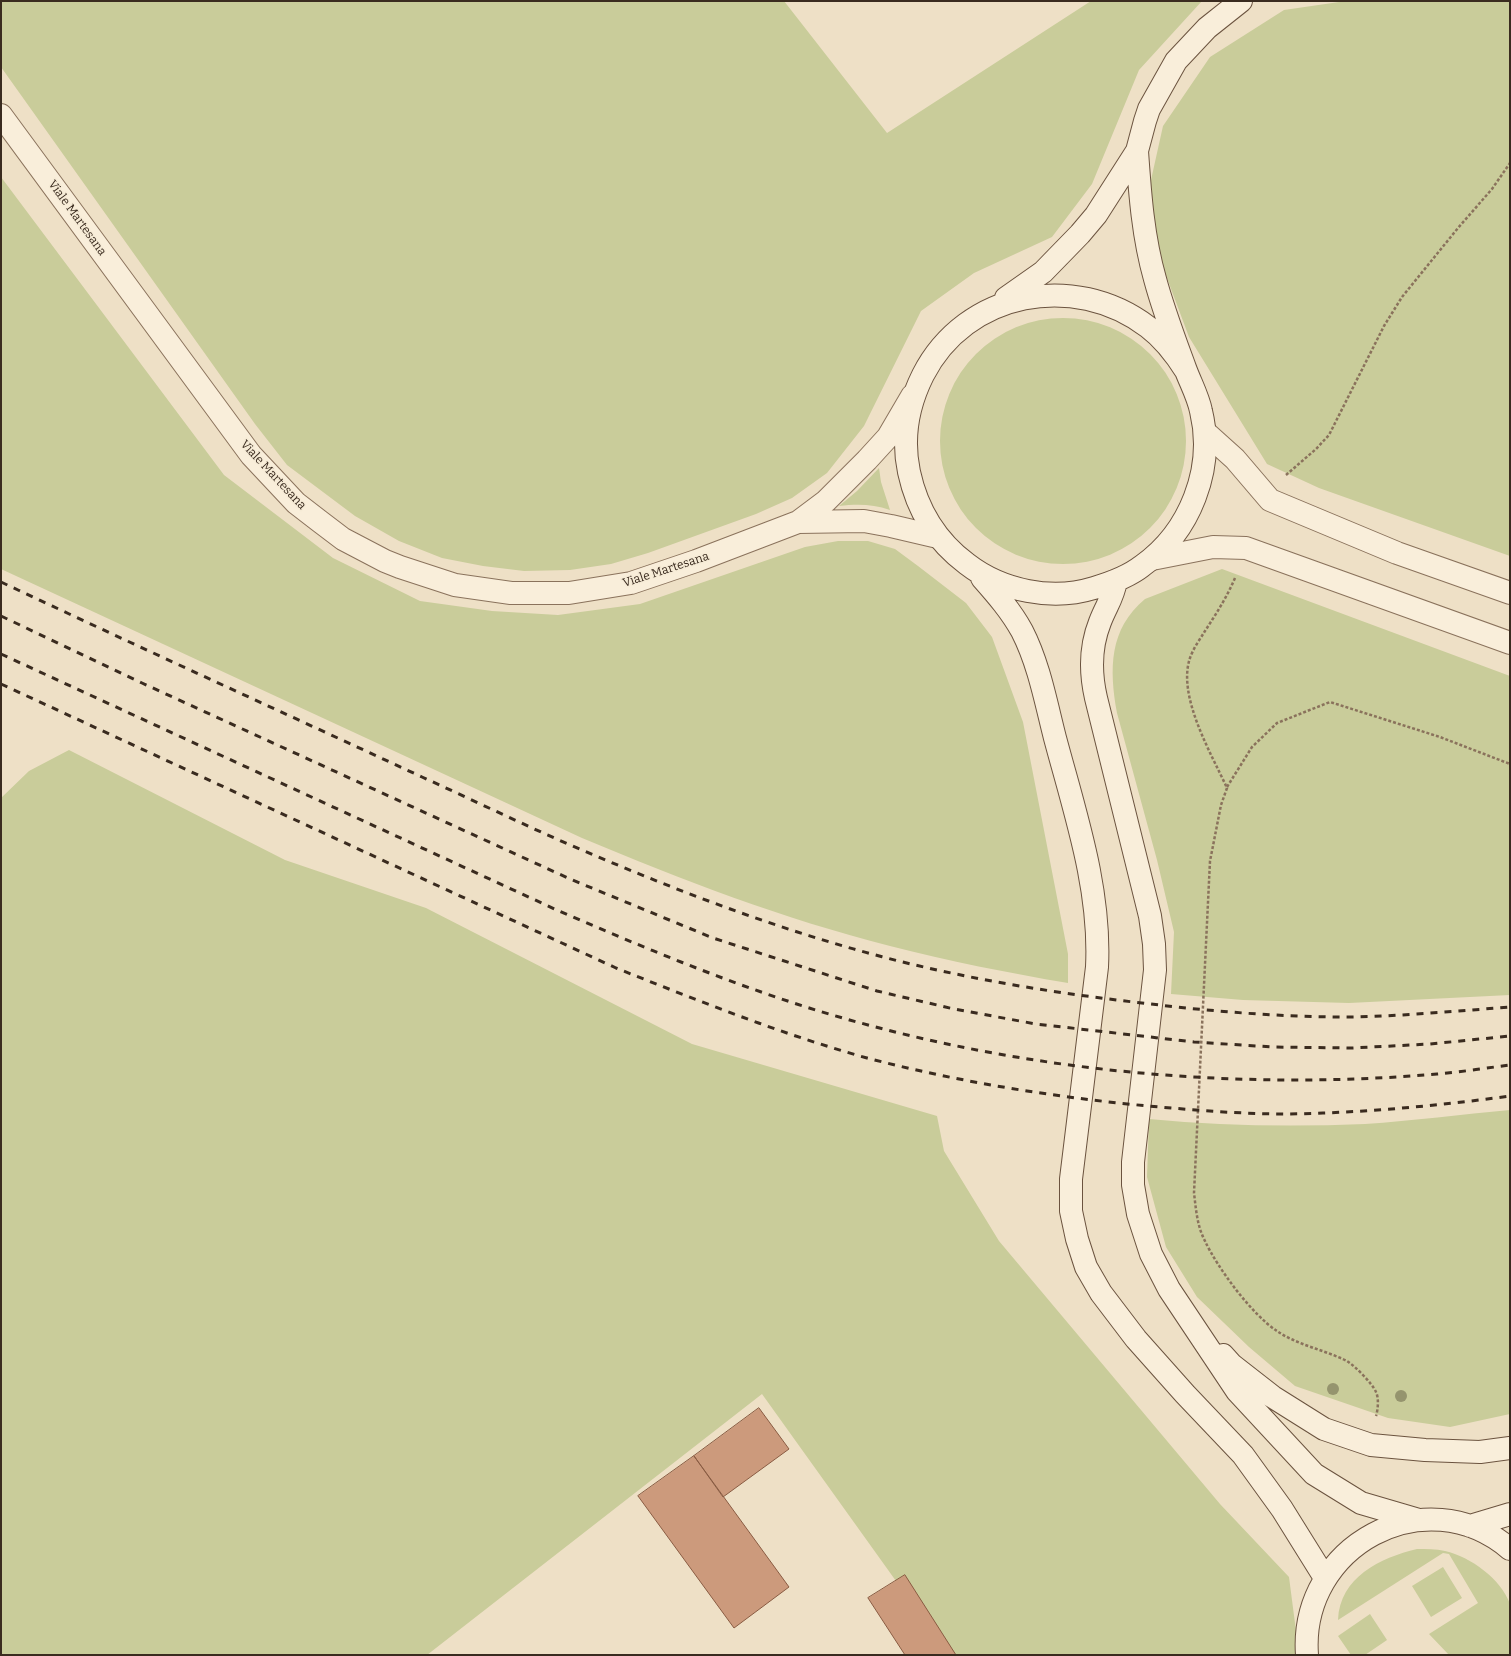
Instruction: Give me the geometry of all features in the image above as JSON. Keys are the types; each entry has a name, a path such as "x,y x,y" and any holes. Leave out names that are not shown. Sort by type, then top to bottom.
{"main road":[{"path":"1137,151 1143,221 1150,257 1164,311 1186,372 1197,397 1205,432 1205,451 1201,478 1190,510 1173,536 1152,559 1140,568 1116,581 1084,591 1064,594 1044,593 1011,587 993,580 955,555 938,537 927,521 918,503 908,466 907,427 916,390 930,362 943,345 965,324 992,308 1043,272 1080,234 1102,206 1137,151 1151,105 1176,61 1207,28 1241,1"},
{"name":"Viale Martesana","path":"1,115 251,455 296,503 349,542 400,567 455,585 511,593 569,593 631,583 696,561 798,522 826,501 888,437 916,390"},
{"path":"992,308 1024,298 1046,294 1079,296 1101,301 1132,316 1150,328 1166,344 1186,372"},
{"path":"1205,432 1235,459 1270,500 1396,553 1510,593"},
{"name":"Viale Martesana","path":"798,522 864,521 884,524 938,537"},
{"path":"1152,559 1213,547 1246,548 1510,643"},
{"path":"970,566 1001,598 1022,631 1034,659 1074,810 1095,902 1098,937 1096,967 1070,1178 1071,1211 1081,1254 1086,1267 1101,1293 1127,1329 1185,1394 1243,1455 1282,1509 1325,1578"},
{"path":"1116,581 1114,594 1100,621 1095,636 1092,652 1093,684 1148,903 1154,944 1154,978 1133,1162 1133,1185 1138,1214 1151,1254 1169,1289 1237,1391 1314,1474 1361,1503 1419,1520"},
{"path":"1185,1314 1232,1365 1272,1397 1324,1429 1372,1445 1425,1450 1480,1452 1510,1448"},
{"path":"1470,1526 1510,1514"},
{"path":"1308,1655 1306,1643 1310,1616 1325,1578 1341,1558 1360,1541 1383,1529 1419,1520 1444,1520 1470,1526 1490,1535 1510,1549"}],"path":[{"path":"1297,466 1329,435 1384,326 1402,297 1492,189 1510,163"},
{"path":"1227,788 1200,728 1191,700 1187,677 1190,658 1231,586"},
{"path":"1375,1421 1378,1410 1376,1393 1365,1378 1348,1362 1277,1331 1255,1313 1220,1266 1204,1240 1196,1214 1194,1193 1210,861 1221,805 1227,788 1252,747 1277,723 1330,702 1440,737 1510,764"}],"green space":[{"path":"1,1 784,1 887,133 1091,1 1202,1 1139,70 1092,184 1052,237 974,273 921,311 864,426 827,473 792,498 756,514 648,553 611,564 570,570 524,571 483,566 442,558 399,541 355,516 287,465 255,424 1,67"},
{"path":"1346,1 1510,1 1510,556 1319,488 1267,464 1189,337 1161,262 1149,189 1163,126 1210,57 1284,10"},
{"path":"1,177 224,475 333,558 420,601 492,611 558,615 640,604 805,547 838,541 868,541 895,549 918,566 966,603 992,637 1023,722 1068,954 1068,983 956,962 890,946 811,924 695,884 582,838 1,569"},
{"path":"1051,318 1075,318 1099,323 1121,332 1132,338 1150,354 1166,372 1177,394 1184,417 1186,441 1184,465 1177,488 1166,510 1150,528 1132,544 1099,559 1075,564 1051,564 1027,559 994,544 976,528 960,510 949,488 942,465 940,453 940,429 945,405 960,372 976,354 994,338 1016,327 1039,320"},
{"path":"879,468 881,482 890,510 865,505 839,506 857,491"},
{"path":"1222,569 1510,676 1510,995 1349,1003 1243,1000 1171,994 1174,932 1157,860 1117,713 1113,681 1114,651 1124,623 1145,599"},
{"path":"69,750 285,860 426,908 692,1044 937,1116 944,1151 999,1241 1220,1504 1289,1577 1299,1654 949,1655 762,1394 427,1655 1,1655 1,798 29,771"},
{"path":"1510,1110 1510,1414 1450,1427 1388,1418 1295,1386 1249,1347 1197,1297 1166,1247 1147,1177 1149,1119 1284,1126 1338,1125 1383,1123"},
{"path":"1417,1549 1435,1549 1465,1558 1484,1570 1500,1586 1510,1604 1510,1655 1449,1655 1429,1634 1478,1603 1449,1554 1443,1553 1338,1620 1340,1605 1346,1592 1354,1581 1364,1572 1389,1558"},
{"path":"1443,1567 1462,1598 1431,1617 1412,1586"},
{"path":"1370,1614 1387,1640 1365,1655 1351,1655 1338,1636"}],"building":[{"path":"759,1408 789,1449 723,1497 694,1456"},
{"path":"694,1456 789,1587 734,1628 638,1496"},
{"path":"905,1575 956,1655 905,1655 868,1598"}],"railway":[{"path":"1,582 582,850 656,881 731,909 806,935 883,957 949,973 1084,996 1250,1014 1350,1017 1510,1007"},
{"path":"1,616 142,683 570,879 713,938 877,991 954,1009 1036,1024 1194,1042 1273,1047 1352,1048 1430,1044 1510,1036"},
{"path":"1,654 559,911 674,959 752,989 832,1015 872,1026 1010,1056 1152,1074 1296,1080 1367,1078 1446,1073 1510,1065"},
{"path":"1,684 616,968 772,1028 867,1058 902,1067 1006,1088 1148,1106 1234,1113 1286,1114 1370,1111 1510,1096"}]}
